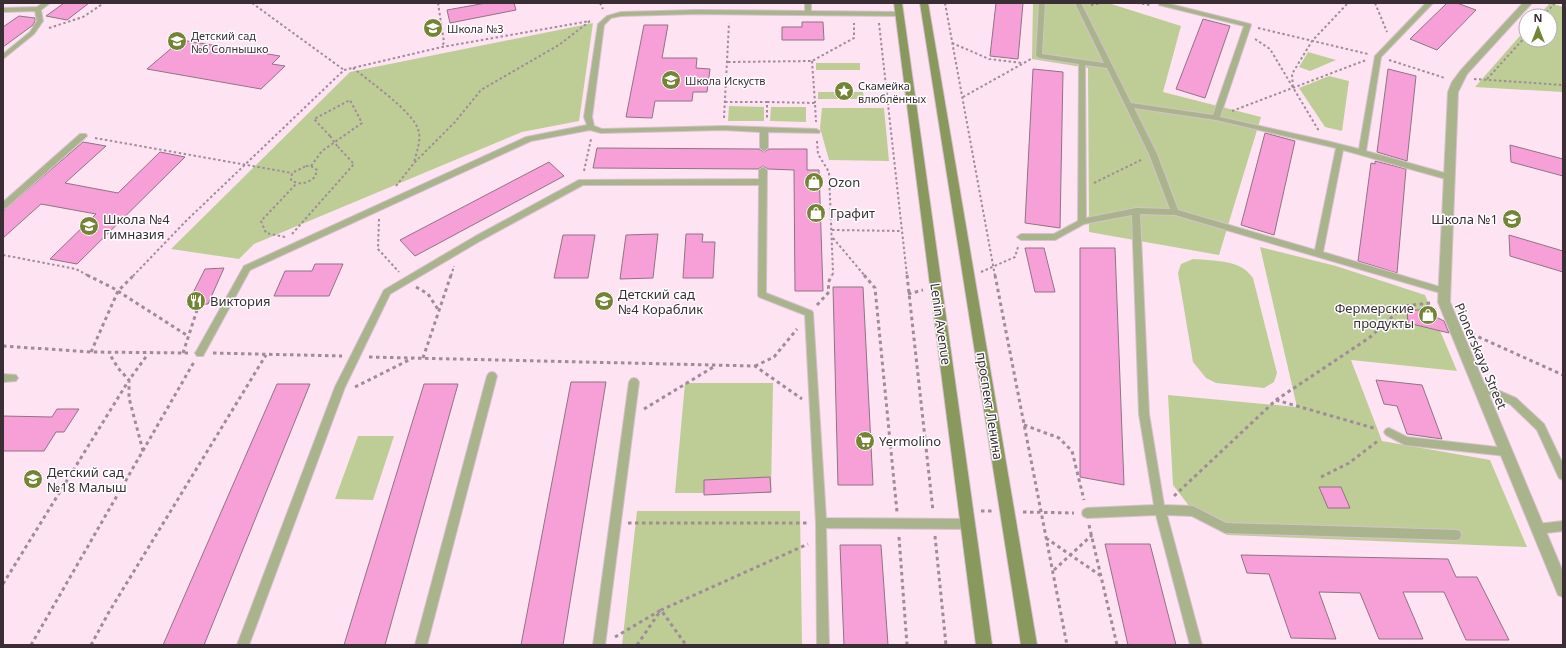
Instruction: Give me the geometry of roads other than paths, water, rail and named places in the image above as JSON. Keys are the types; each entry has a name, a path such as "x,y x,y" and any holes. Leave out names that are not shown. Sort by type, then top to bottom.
{"main road":[{"path":"924,3 1029,645"},
{"name":"Lenin Avenue","path":"899,8 984,645"}],"street":[{"name":"Pionerskaya Street","path":"1528,3 1458,80 1452,92 1444,297 1453,325 1563,590"}],"lane":[{"path":"3,10 38,9 47,3"},
{"path":"696,12 697,3"},
{"path":"808,3 808,13"},
{"path":"1042,3 1039,56 1110,66"},
{"path":"1078,3 1153,154 1175,212"},
{"path":"1362,153 1378,56 1430,3"},
{"path":"1162,4 1248,25 1216,118"},
{"path":"590,127 588,117 601,24 609,17 621,14 696,12 879,14 899,8"},
{"path":"3,57 32,33 40,22 38,9"},
{"path":"3,48 12,50"},
{"path":"1082,62 1082,222"},
{"path":"1129,105 1216,118 1326,143 1449,177"},
{"path":"200,353 248,268 529,139 590,127 602,131 723,128 816,131"},
{"path":"764,148 766,129"},
{"path":"3,206 83,136"},
{"path":"1318,255 1340,147"},
{"path":"763,170 762,295 809,314 813,408 821,523 823,645"},
{"path":"243,645 336,396 354,356 387,292 460,249 582,182 763,182"},
{"path":"1021,237 1054,237 1082,222 1136,211 1175,212 1318,255 1444,297"},
{"path":"1136,211 1144,414 1160,510 1196,645"},
{"path":"421,645 492,376"},
{"path":"3,378 13,378"},
{"path":"603,643 616,523 634,382"},
{"path":"1479,386 1513,401 1541,428 1563,475"},
{"path":"1389,432 1405,441 1506,452"},
{"path":"1087,512 1160,510 1193,511 1226,528 1456,535"},
{"path":"821,523 967,524"},
{"path":"1538,529 1563,526"}],"place":[{"name":"Школа №3","path":"433,28"},
{"name":"Детский сад №6 Солнышко","path":"177,41"},
{"name":"Школа Искуств","path":"671,80"},
{"name":"Скамейка влюблённых","path":"844,91"},
{"name":"Ozon","path":"814,182"},
{"name":"Графит","path":"816,213"},
{"name":"Школа №1","path":"1512,219"},
{"name":"Школа №4 Гимназия","path":"89,226"},
{"name":"Виктория","path":"196,301"},
{"name":"Детский сад №4 Кораблик","path":"604,301"},
{"name":"Фермерские продукты","path":"1428,315"},
{"name":"Yermolino","path":"865,441"},
{"name":"Детский сад №18 Малыш","path":"33,479"}]}
